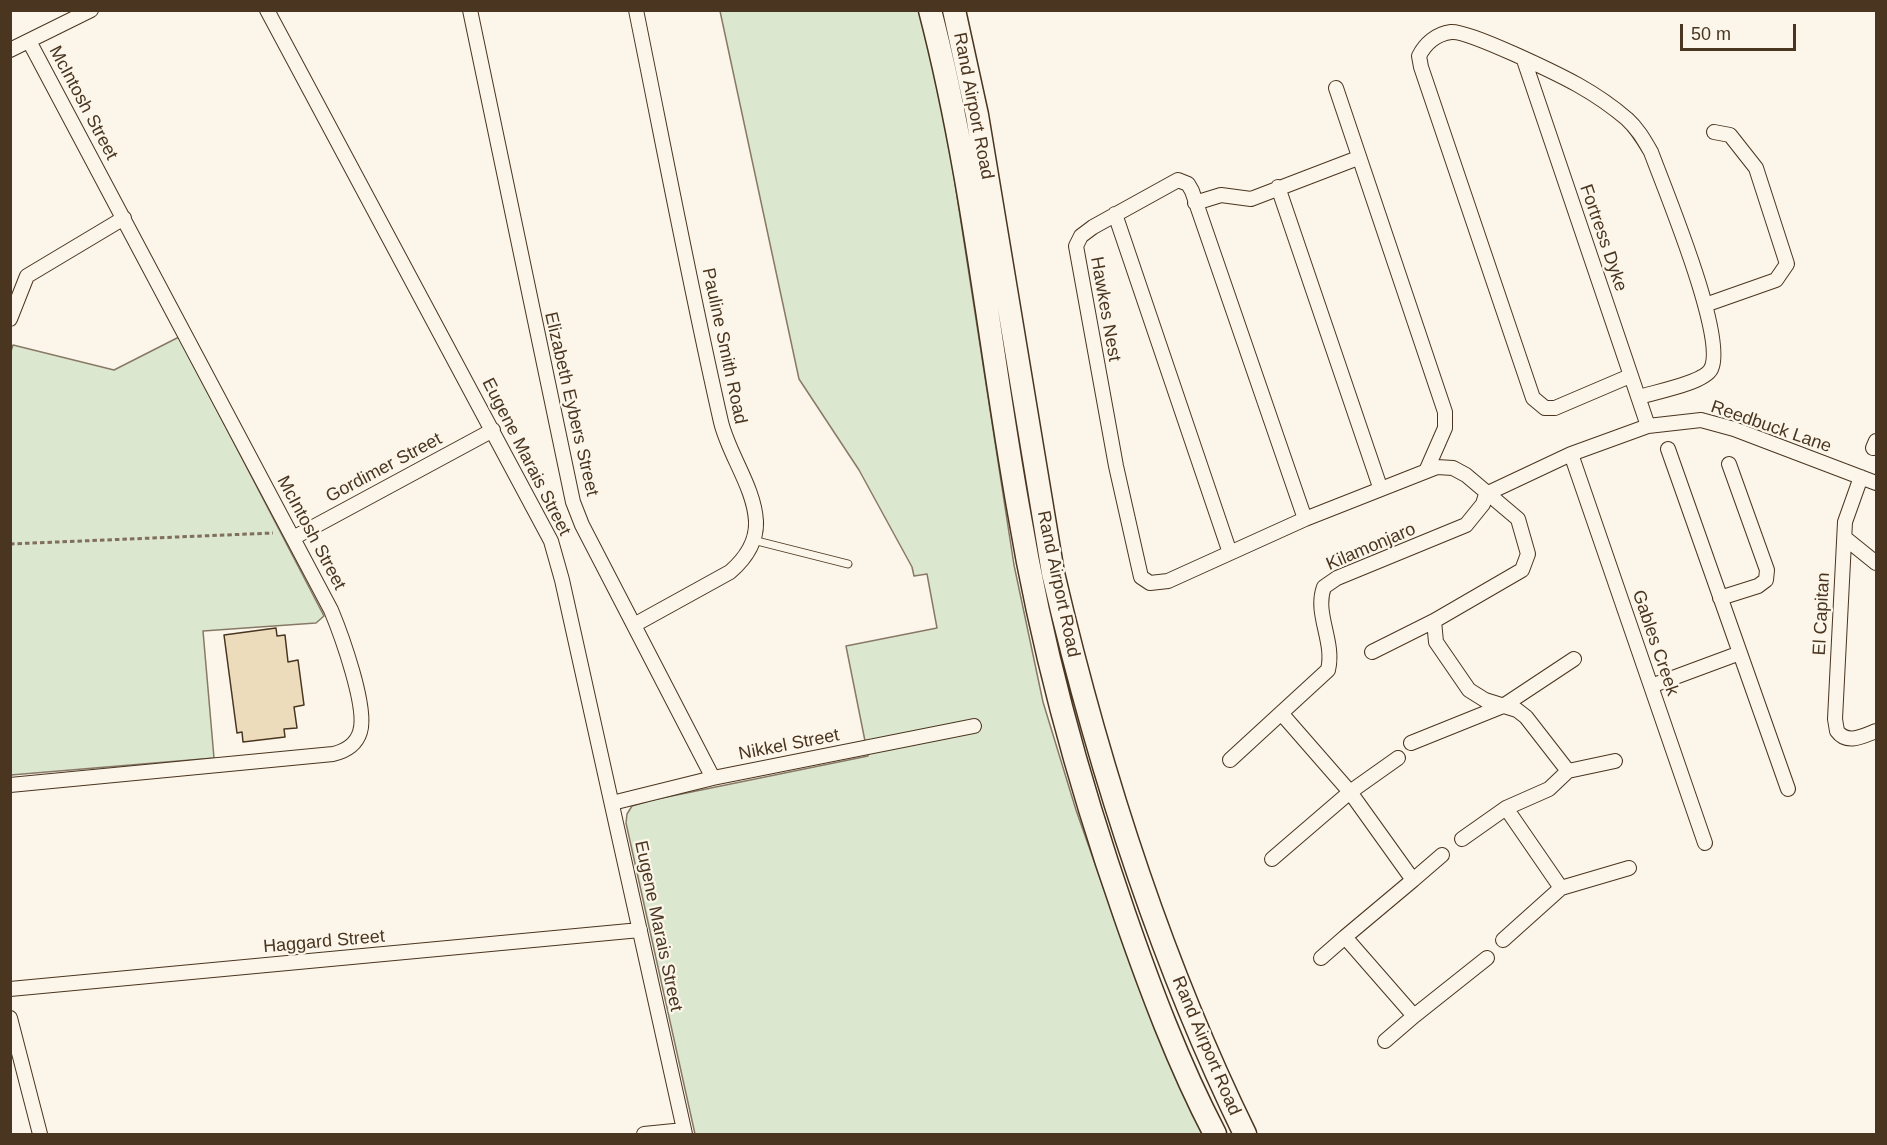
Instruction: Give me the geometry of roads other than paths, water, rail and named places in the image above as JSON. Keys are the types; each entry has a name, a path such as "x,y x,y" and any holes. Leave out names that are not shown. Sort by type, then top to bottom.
{"main road":[{"name":"Rand Airport Road","path":"930,10 960,140 1019,512 1046,652 1065,730 1099,843 1136,950 1162,1018 1215,1134"},
{"name":"Rand Airport Road","path":"954,10 977,115 1053,573 1067,635 1109,785 1152,914 1245,1134"}],"street":[{"path":"10,50 91,10"},
{"name":"Eugene Marais Street","path":"267,10 540,517 555,554 685,1132"},
{"name":"Elizabeth Eybers Street","path":"470,10 568,484 582,525 713,778"},
{"name":"Pauline Smith Road","path":"636,10 721,424 753,506 756,521 753,540"},
{"path":"1630,376 1555,408 1545,408 1533,398 1419,56 1431,40 1451,32 1467,36 1524,60 1579,86 1626,118 1640,133 1651,152 1705,305 1714,335 1714,359 1711,370 1701,378 1639,397"},
{"name":"McIntosh Street","path":"10,785 333,754 350,747 360,732 362,720 350,664 331,610 29,41"},
{"name":"Fortress Dyke","path":"1524,60 1648,426"},
{"path":"1336,88 1445,412 1445,428 1427,469"},
{"path":"1705,305 1776,280 1787,264 1756,168 1730,135 1714,132"},
{"path":"1195,203 1221,195 1251,199 1358,158"},
{"name":"Hawkes Nest","path":"1305,519 1188,184 1178,180 1114,214 1081,236 1076,246 1116,466 1141,577 1150,583 1159,584 1305,519 1427,469 1453,468 1466,475 1518,519 1528,554 1522,570 1434,621 1372,652"},
{"path":"1278,187 1380,487"},
{"path":"1114,214 1230,553"},
{"path":"10,319 27,276 124,218"},
{"name":"Reedbuck Lane","path":"1486,494 1571,454 1648,426 1701,420 1876,483"},
{"name":"Gordimer Street","path":"292,535 493,430"},
{"path":"1668,449 1788,789"},
{"name":"Gables Creek","path":"1571,454 1705,843"},
{"path":"1720,598 1758,586 1766,580 1767,570 1729,464"},
{"name":"El Capitan","path":"1861,477 1845,522 1835,719 1841,737 1859,738 1876,731"},
{"name":"Kilamonjaro","path":"1230,760 1328,670 1331,652 1321,602 1324,587 1337,578 1466,525 1483,504 1486,494"},
{"path":"1845,538 1876,563"},
{"path":"634,625 730,572 747,554 753,540"},
{"path":"1434,621 1436,642 1469,690 1485,700 1526,717 1568,771"},
{"path":"1651,686 1740,653"},
{"path":"1411,743 1503,706 1574,660"},
{"path":"1281,713 1350,792 1413,880"},
{"name":"Nikkel Street","path":"612,803 713,778 974,726"},
{"path":"1272,860 1350,792 1398,758"},
{"path":"1462,839 1506,808 1549,789 1568,771 1616,761"},
{"path":"1506,808 1561,888"},
{"path":"1321,958 1442,855"},
{"path":"1503,940 1561,888 1629,868"},
{"name":"Haggard Street","path":"10,989 640,930"},
{"path":"1344,937 1414,1016"},
{"path":"1385,1041 1487,958"},
{"path":"10,1018 40,1134"},
{"path":"644,1134 685,1132"}],"lane":[{"path":"753,540 848,564"}]}
